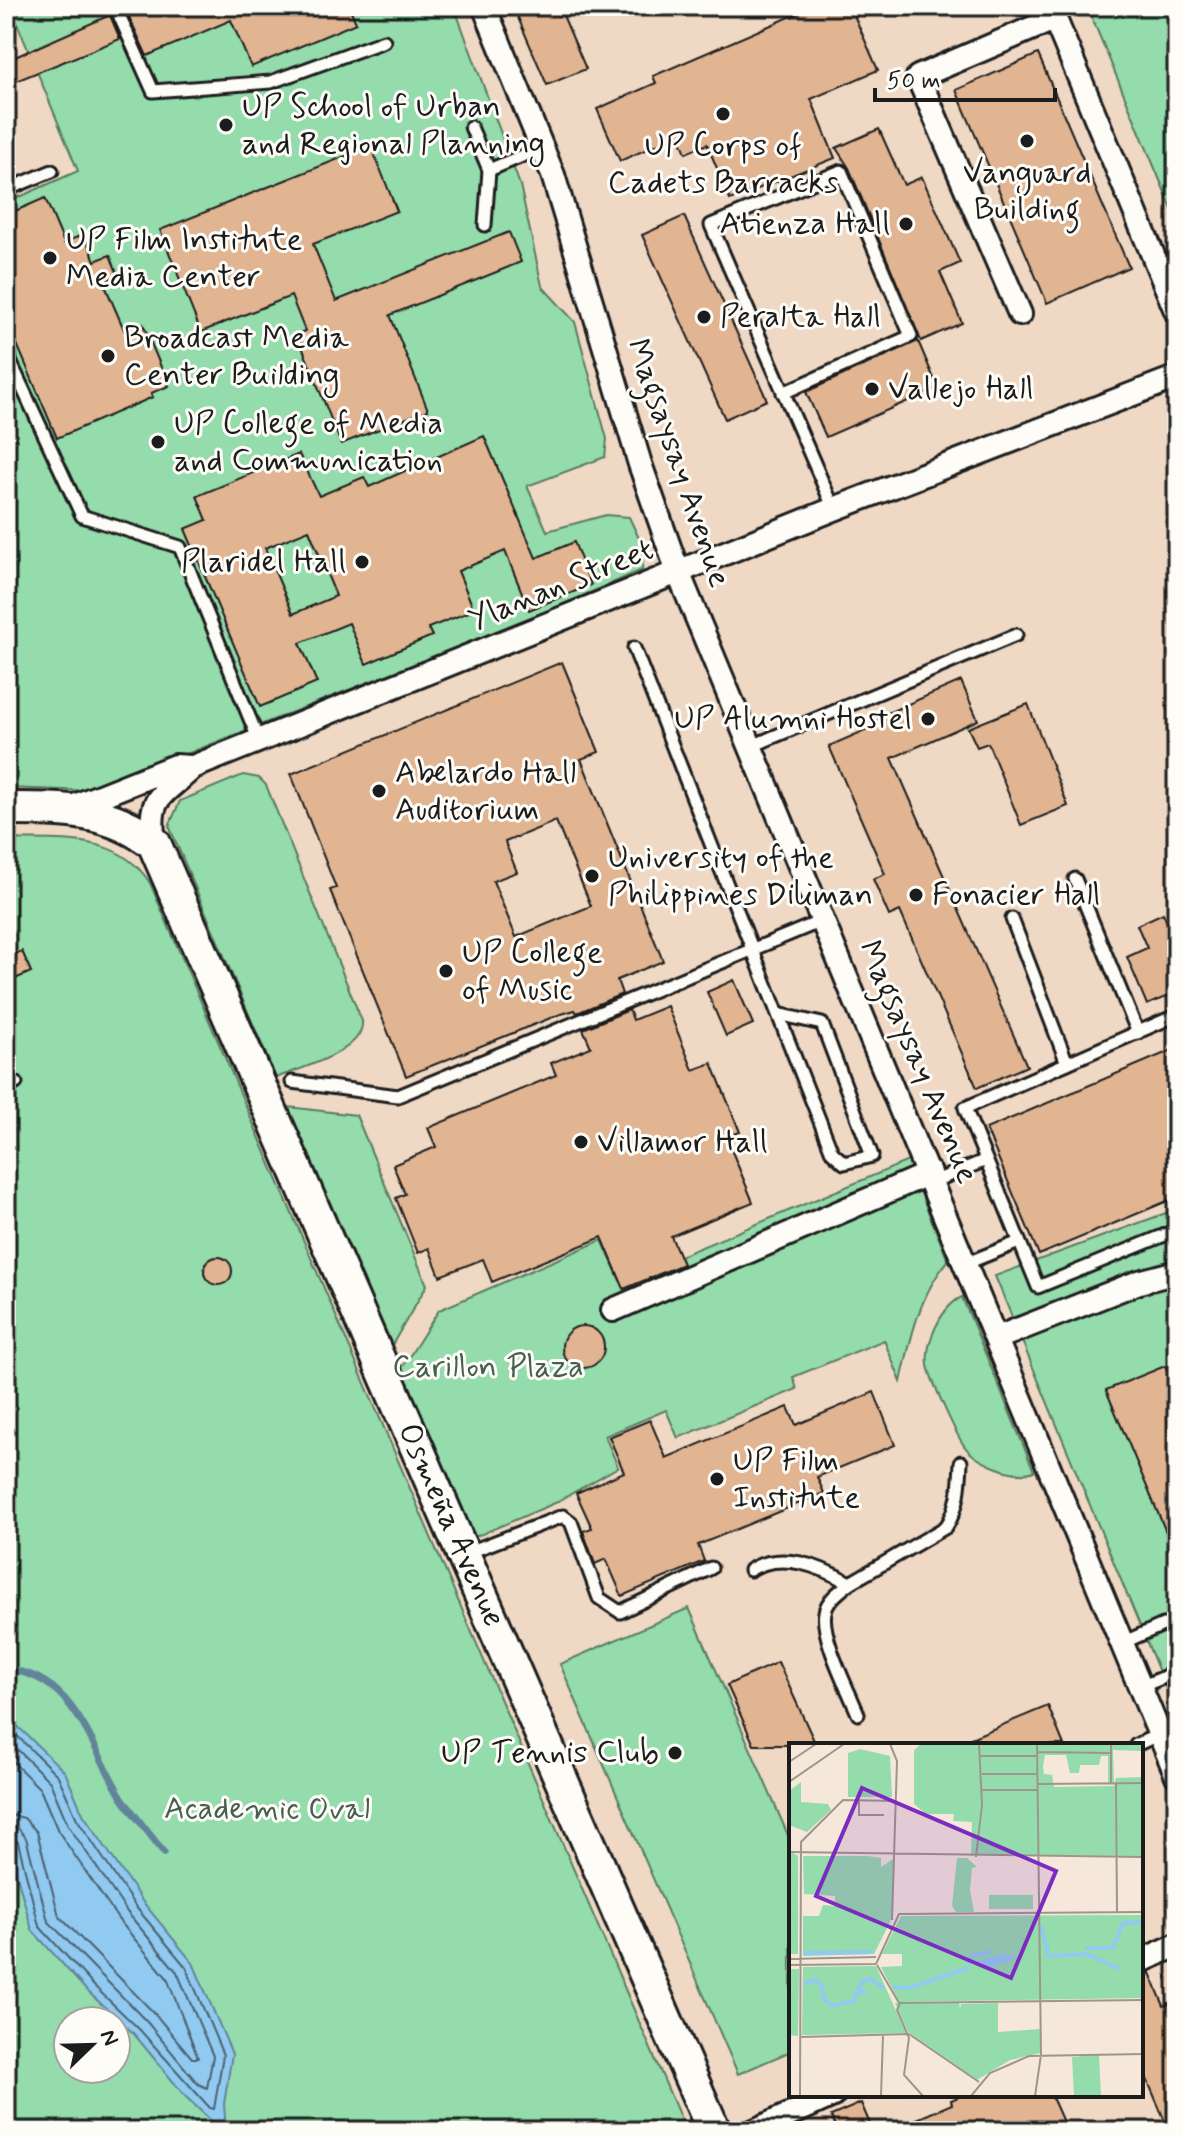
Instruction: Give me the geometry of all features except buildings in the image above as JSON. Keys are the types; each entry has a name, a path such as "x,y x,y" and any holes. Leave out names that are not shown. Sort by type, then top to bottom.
{"street":[{"name":"Magsaysay Avenue","path":"484,6 575,243 640,464 678,572 932,1178 1177,1776"},
{"path":"1020,314 918,77 1052,12 1177,313"},
{"name":"Ylanan Street","path":"154,843 151,814 155,801 193,767 834,509 1177,377"},
{"name":"Ylanan Street","path":"67,809 175,766 193,767"},
{"path":"6,809 67,809 97,813 132,826 154,843"},
{"name":"Osmeña Avenue","path":"154,843 714,2131"},
{"path":"613,1310 932,1178"},
{"path":"997,1338 1139,1282 1177,1272"},
{"path":"1143,1960 1177,1945"},
{"path":"754,2131 829,2097"}],"lane":[{"path":"115,6 153,91 271,82 384,41"},
{"path":"471,127 489,170 485,225"},
{"path":"489,170 541,148"},
{"path":"6,190 52,171"},
{"path":"783,393 911,336 841,171 711,225 783,393 834,509"},
{"path":"6,333 8,362 82,516 180,547 259,741"},
{"path":"752,746 1016,635"},
{"path":"634,648 832,1152 844,1163 872,1156 822,1024 778,1014"},
{"path":"1075,879 1138,1033"},
{"path":"1012,919 1067,1063"},
{"path":"292,1082 398,1096 824,920"},
{"path":"1177,1015 965,1108 1038,1287 1177,1230"},
{"path":"932,1178 986,1160"},
{"path":"967,1263 1019,1242"},
{"path":"858,1714 825,1610 836,1594 850,1583 946,1527 955,1514 961,1462"},
{"path":"464,1554 563,1516 571,1522 599,1598 620,1612 711,1568"},
{"path":"750,1570 766,1562 796,1563 827,1571 850,1583"},
{"path":"1122,1643 1163,1625 1177,1624"},
{"path":"1140,1687 1177,1672"},
{"path":"1140,1743 1160,1734"}],"shaded area":[{"name":"University of the Philippines Diliman","path":"6,6 1177,6 1177,2131 6,2131"}],"green space":[{"path":"10,6 454,6 520,185 542,286 575,322 607,439 605,457 527,486 547,531 606,515 629,517 644,549 642,570 550,610 93,791 6,788 6,203 78,171"},
{"path":"1087,6 1177,6 1177,221"},
{"path":"243,775 259,778 266,785 362,1021 360,1032 342,1050 276,1078 169,826 180,801"},
{"name":"Academic Oval","path":"6,839 66,840 104,847 137,867 150,883 686,2131 6,2131"},
{"path":"288,1107 356,1115 427,1285 389,1350"},
{"name":"Carillon Plaza","path":"908,1161 948,1261 923,1303 901,1382 884,1340 793,1377 797,1389 678,1438 666,1410 605,1436 618,1467 555,1503 470,1539 400,1371 439,1310 602,1240 620,1281"},
{"path":"1177,1209 1177,1715 995,1276"},
{"path":"962,1297 1034,1471 1006,1471 985,1463 968,1451 938,1393 928,1365 929,1346 942,1316"},
{"name":"UP Tennis Club","path":"689,1608 789,1837 789,2052 738,2074 560,1664"}],"water":[{"path":"6,1715 65,1772 83,1814 142,1901 193,1963 232,2054 224,2104 226,2131 222,2131 185,2096 132,2032 132,2005 102,2005 32,1930 6,1836"}],"waterway":[{"path":"6,1670 30,1674 65,1699 91,1738 123,1799 164,1853"}],"place":[{"name":"UP Corps of Cadets Barracks","path":"723,114"},
{"name":"UP School of Urban and Regional Planning","path":"226,125"},
{"name":"Vanguard Building","path":"1027,141"},
{"name":"Atienza Hall","path":"906,224"},
{"name":"UP Film Institute Media Center","path":"50,258"},
{"name":"Peralta Hall","path":"704,317"},
{"name":"Broadcast Media Center Building","path":"108,356"},
{"name":"Vallejo Hall","path":"872,389"},
{"name":"UP College of Media and Communication","path":"158,442"},
{"name":"Plaridel Hall","path":"362,562"},
{"name":"UP Alumni Hostel","path":"928,719"},
{"name":"Abelardo Hall Auditorium","path":"379,791"},
{"name":"University of the Philippines Diliman","path":"592,876"},
{"name":"Fonacier Hall","path":"916,895"},
{"name":"UP College of Music","path":"446,971"},
{"name":"Villamor Hall","path":"581,1142"},
{"name":"UP Film Institute","path":"717,1479"},
{"name":"UP Tennis Club","path":"675,1753"}]}
